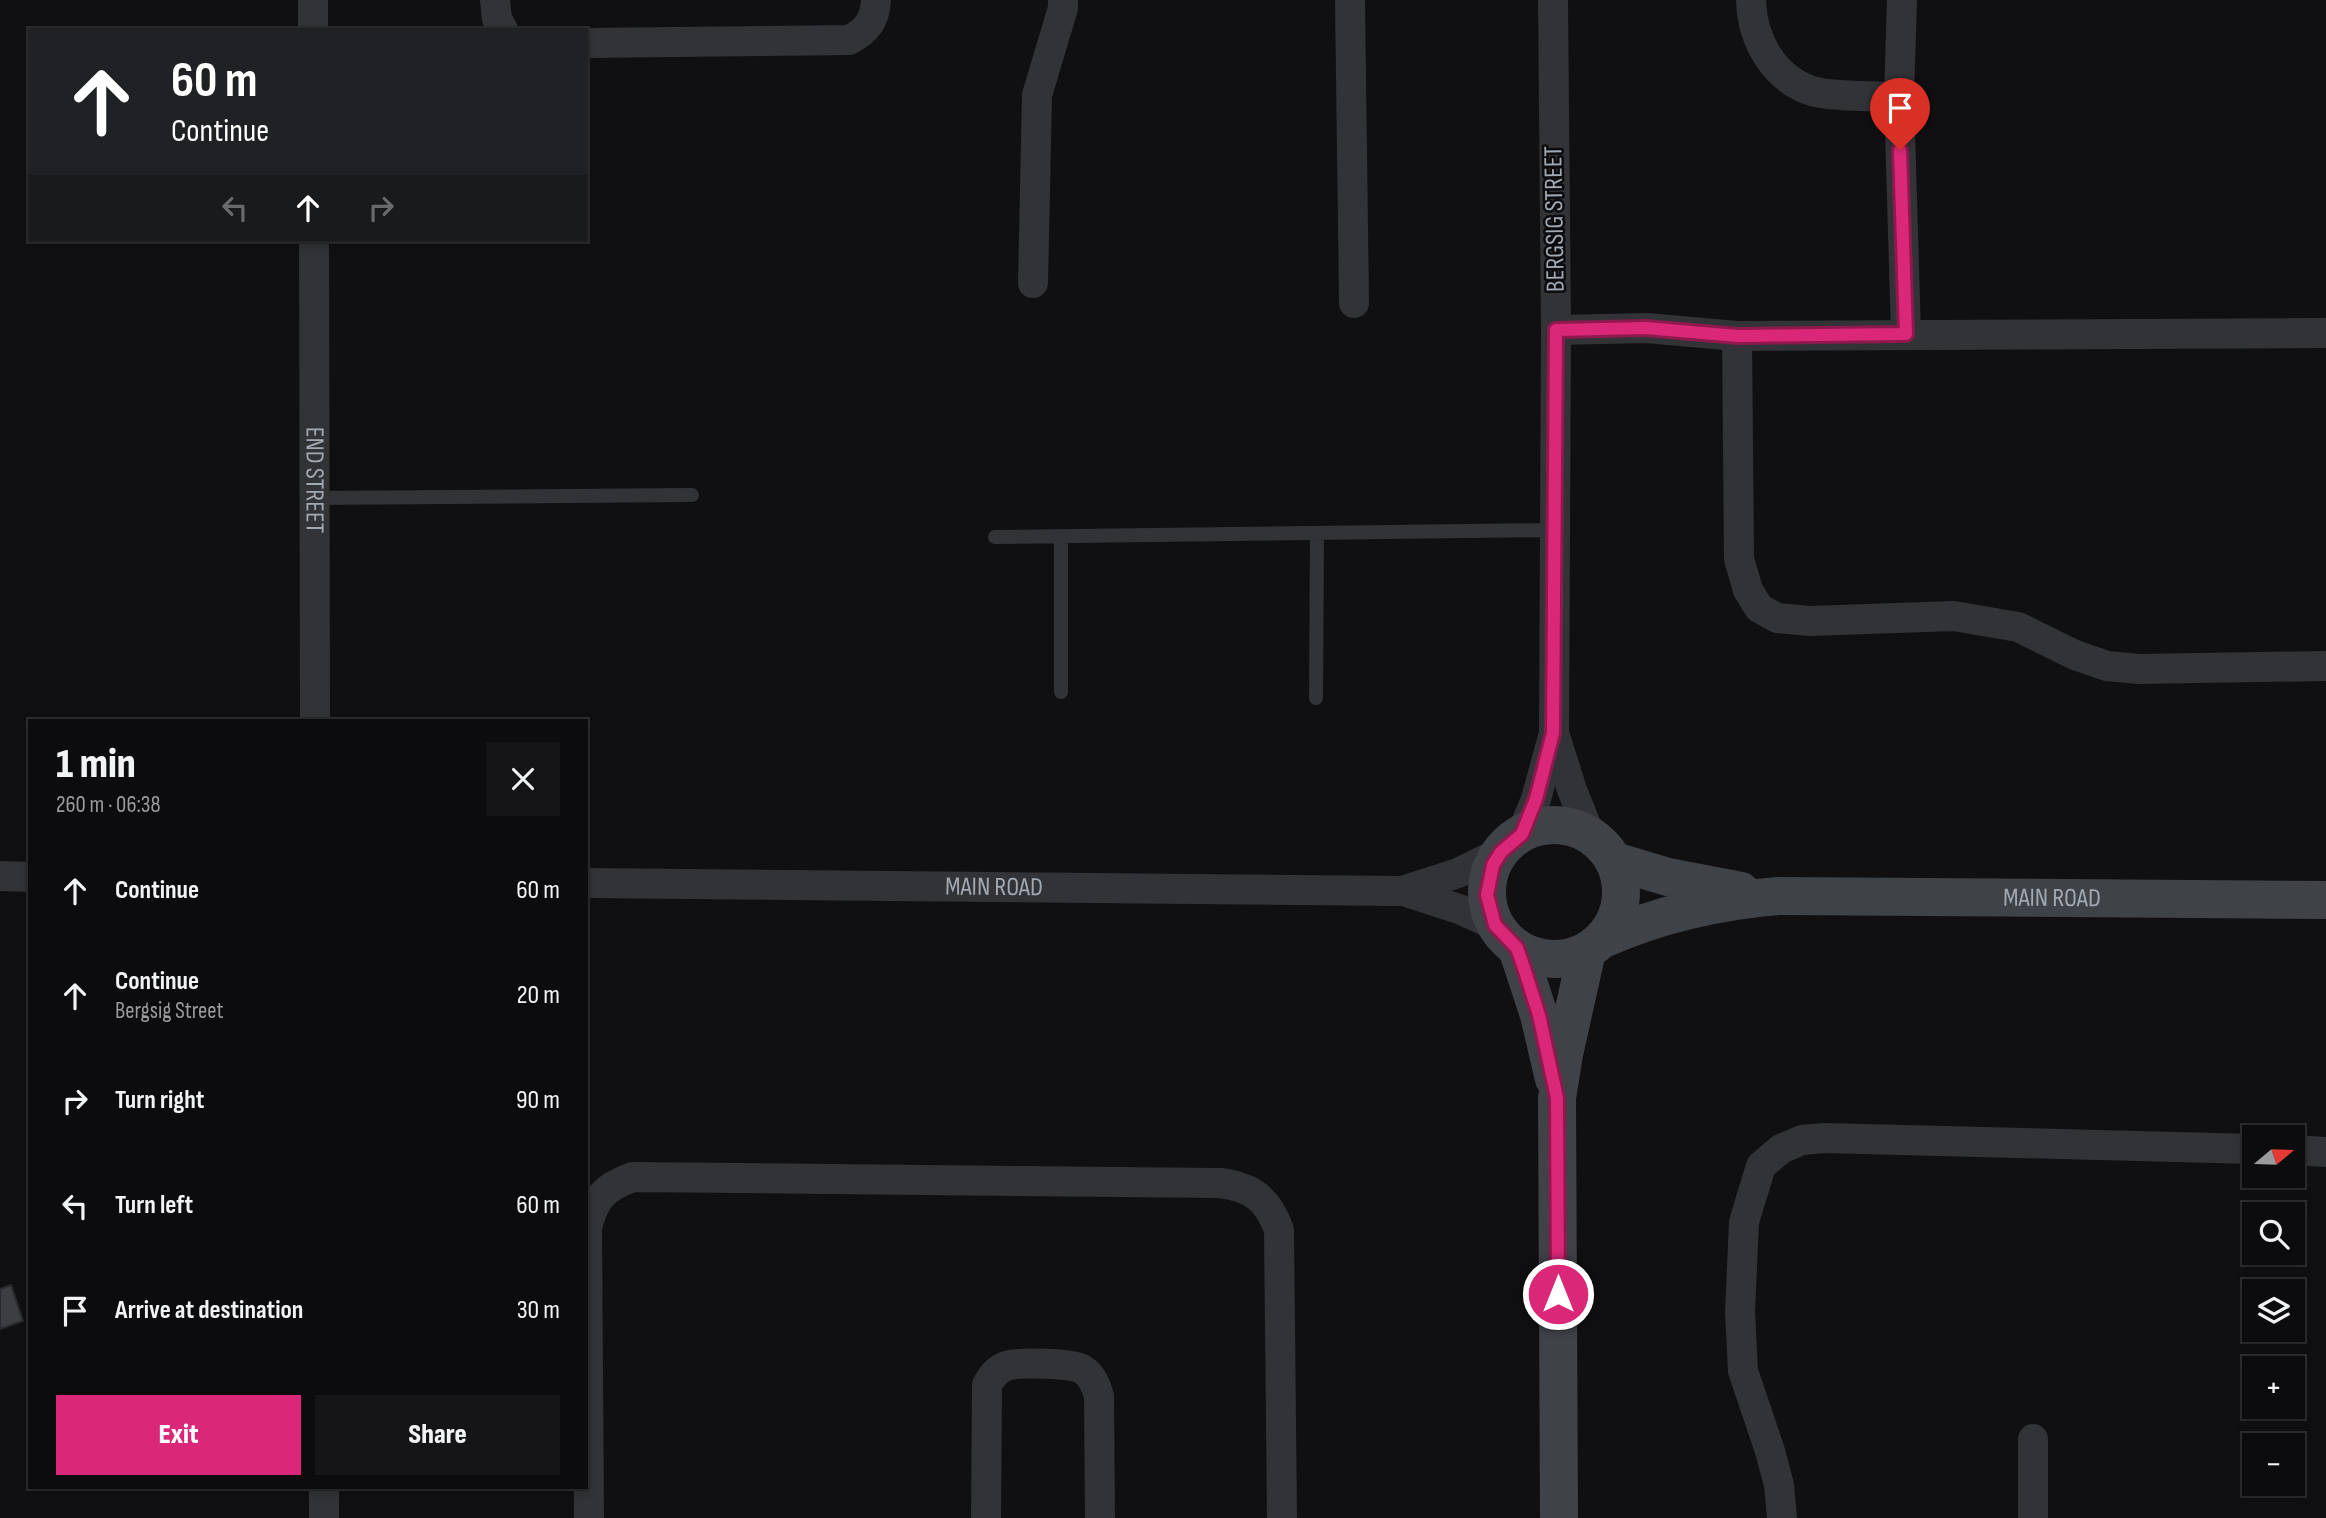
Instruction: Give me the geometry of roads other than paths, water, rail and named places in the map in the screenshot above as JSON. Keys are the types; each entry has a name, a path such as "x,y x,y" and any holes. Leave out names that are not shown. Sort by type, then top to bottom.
{"street":[{"path":"313,0 313,28"},
{"path":"495,0 497,19 502,28"},
{"path":"588,43 849,40 862,33 869,25 874,15 876,0"},
{"path":"1033,283 1037,95 1063,8 1063,0"},
{"path":"1350,0 1354,303"},
{"name":"BERGSIG STREET","path":"1511,843 1536,799 1553,733 1556,330 1553,0"},
{"path":"1751,0 1762,49 1771,64 1793,82 1817,92 1899,97"},
{"path":"1902,0 1899,97 1906,334"},
{"name":"END STREET","path":"314,242 315,719"},
{"path":"1556,330 1646,328 1737,336 2326,333"},
{"path":"1737,336 1739,559 1748,590 1759,608 1777,618 1810,621 1954,616 2018,627 2075,655 2107,666 2139,669 2326,666"},
{"name":"BERGSIG STREET","path":"1553,733 1572,790 1603,849"},
{"path":"1506,937 1534,957 1552,960 1570,958 1595,945 1614,922 1620,902 1620,881 1603,849 1575,828 1557,825 1539,827 1511,843 1493,865 1488,887 1490,910 1506,937 1539,1015 1557,1098"},
{"name":"MAIN ROAD","path":"1402,891 1458,873 1511,843"},
{"name":"MAIN ROAD","path":"1603,849 1704,885 1778,896"},
{"path":"0,876 28,877"},
{"name":"MAIN ROAD","path":"588,883 1402,891 1459,909 1506,937"},
{"name":"MAIN ROAD","path":"1595,945 1671,913 1730,901 1778,896 2326,900"},
{"path":"1559,1518 1557,1098 1564,1054 1595,945"},
{"path":"1782,1518 1779,1485 1743,1371 1740,1312 1744,1222 1761,1167 1781,1149 1801,1140 1824,1138 2242,1149"},
{"path":"2305,1151 2326,1152"},
{"path":"588,1225 595,1203 604,1192 617,1182 633,1177 1237,1185 1253,1192 1266,1204 1279,1230 1282,1518"},
{"path":"986,1518 987,1385 998,1370 1014,1365 1073,1365 1083,1369 1096,1386 1099,1396 1100,1518"},
{"path":"588,1373 589,1518"},
{"path":"2033,1439 2034,1518"},
{"path":"324,1489 324,1518"}],"lane":[{"path":"315,498 692,495"},
{"path":"995,537 1555,530"},
{"path":"1316,698 1317,533"},
{"path":"1061,536 1061,692"}]}
